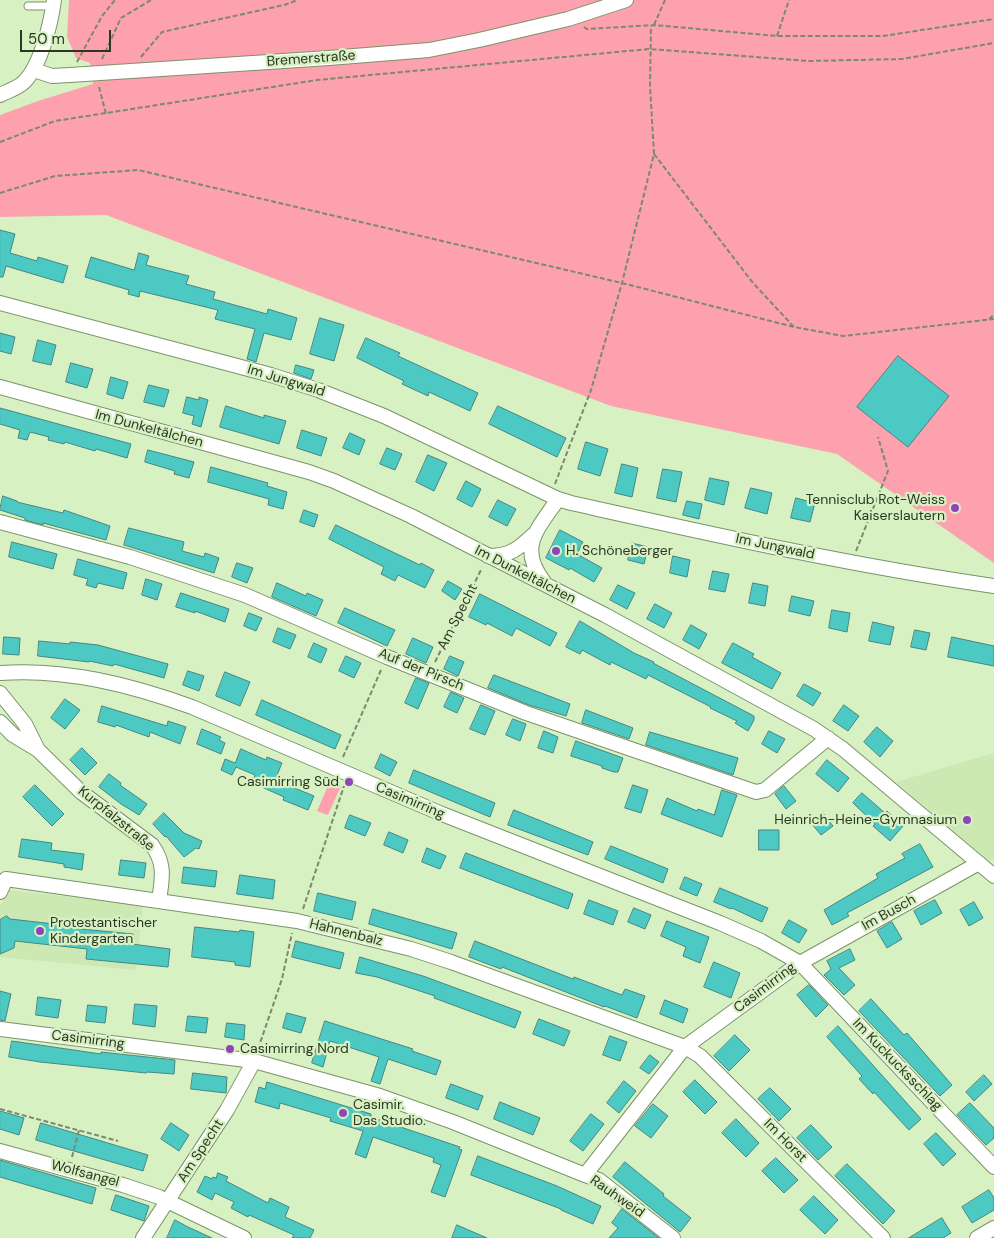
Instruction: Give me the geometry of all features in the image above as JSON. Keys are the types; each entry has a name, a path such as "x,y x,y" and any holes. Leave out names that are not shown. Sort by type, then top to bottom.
{"street":[{"name":"Bremerstraße","path":"34,70 52,76 95,74 129,70 429,50 568,19 626,0"},
{"path":"0,95 24,83 34,70 42,51 53,3"},
{"name":"Im Jungwald","path":"0,303 271,375 318,390 384,416 571,504 851,562 994,586"},
{"name":"Im Dunkeltälchen","path":"0,387 309,472 334,481 411,516 486,560 546,585 828,738 994,876"},
{"path":"486,560 514,551 533,535 558,499"},
{"name":"Auf der Pirsch","path":"0,522 130,556 245,595 388,657 526,713 756,792 765,790 828,738"},
{"path":"533,535 531,548 532,562 536,572 546,585"},
{"name":"Casimirring","path":"0,673 46,673 85,678 159,695 192,707 442,814 720,923 761,941 800,963 685,1048 585,1174 461,1125 380,1096 255,1057 0,1028"},
{"name":"Kurpfalzstraße","path":"0,693 24,724 38,750"},
{"name":"Kurpfalzstraße","path":"0,722 13,735 38,750 81,792 152,845 161,857 162,873 159,901"},
{"name":"Im Busch","path":"800,963 979,863"},
{"name":"Hahnenbalz","path":"0,892 6,879 297,921 411,949 460,965 685,1048"},
{"name":"Im Kuckucksschlag","path":"800,963 994,1167"},
{"name":"Im Horst","path":"685,1048 700,1056 883,1238"},
{"name":"Am Specht","path":"143,1238 227,1110 255,1057"},
{"name":"Wolfsangel","path":"0,1151 123,1185 168,1201 244,1238"},
{"name":"Rauhweid","path":"585,1174 599,1180 673,1238"},
{"path":"976,1238 994,1228"}],"lane":[{"path":"28,6 53,3"}],"path":[{"path":"77,62 102,16 115,0"},
{"path":"106,114 95,74 121,18 151,0"},
{"path":"129,70 162,32 298,0"},
{"path":"556,482 592,390 622,283 654,154 649,49 653,26 666,0"},
{"path":"777,36 789,0"},
{"path":"587,29 653,26 777,36 883,36 994,19"},
{"path":"0,142 55,121 317,80 649,49 818,61 902,60 994,44"},
{"path":"654,154 754,282 794,328"},
{"path":"0,193 55,176 138,170 622,283 794,328 843,336 994,319"},
{"path":"990,319 994,315"},
{"path":"851,562 888,471 878,437"},
{"name":"Am Specht","path":"432,669 486,560"},
{"path":"340,762 384,663"},
{"path":"302,910 346,781"},
{"path":"255,1057 282,978 293,928"},
{"path":"0,1109 118,1141"},
{"path":"68,1170 79,1130"}],"shaded area":[{"path":"69,0 994,0 994,563 837,454 611,406 106,215 0,217 0,115 93,84 90,63 76,58 67,37"},
{"name":"Heinrich-Heine-Gymnasium","path":"994,753 994,858 990,862 896,782"},
{"path":"330,781 341,786 328,815 317,811"},
{"path":"9,890 143,905 136,970 0,957 0,906"}],"building":[{"path":"0,230 15,234 10,253 37,261 38,257 68,266 63,283 6,266 3,277 0,277"},
{"path":"139,253 149,256 146,265 189,276 186,284 215,292 213,299 267,314 268,309 297,318 291,340 264,333 256,362 247,359 255,329 215,319 218,310 140,291 139,297 128,294 129,290 85,277 91,257 134,270"},
{"path":"320,318 344,325 334,361 310,354"},
{"path":"0,333 15,337 11,354 0,351"},
{"path":"366,338 400,353 398,356 478,393 470,411 429,392 428,396 402,384 404,381 357,358"},
{"path":"38,340 56,345 51,365 33,361"},
{"path":"898,356 949,396 908,447 857,407"},
{"path":"71,363 93,369 87,388 66,382"},
{"path":"296,365 314,370 311,379 294,373"},
{"path":"111,377 128,382 123,399 107,394"},
{"path":"149,385 169,390 164,407 144,402"},
{"path":"187,397 199,400 199,397 208,400 201,427 192,424 194,416 183,413"},
{"path":"226,406 264,418 264,415 286,421 279,444 220,427"},
{"path":"498,406 566,438 557,457 489,424"},
{"path":"0,408 131,444 127,458 96,449 95,451 65,442 64,444 48,440 49,437 30,432 27,440 18,438 20,430 0,424"},
{"path":"302,430 327,438 321,456 297,448"},
{"path":"350,433 365,440 359,455 343,448"},
{"path":"586,442 608,449 600,476 578,469"},
{"path":"387,448 402,454 395,470 380,464"},
{"path":"148,450 194,462 189,478 174,474 175,471 145,462"},
{"path":"428,455 447,463 434,491 416,482"},
{"path":"622,464 638,468 632,497 615,493"},
{"path":"211,467 268,483 267,486 287,492 283,509 268,505 269,499 208,482"},
{"path":"663,469 682,472 676,502 657,498"},
{"path":"710,478 729,482 724,505 705,500"},
{"path":"466,481 481,489 472,507 457,499"},
{"path":"751,488 772,493 767,514 745,508"},
{"path":"3,496 17,502 63,513 64,510 110,526 106,540 25,520 25,518 0,510"},
{"path":"796,498 815,503 810,522 791,518"},
{"path":"498,500 516,509 507,526 489,517"},
{"path":"687,501 702,504 699,519 683,515"},
{"path":"304,510 318,515 314,527 300,522"},
{"path":"336,525 434,570 425,588 398,575 395,581 381,574 384,567 329,539"},
{"path":"129,528 184,542 182,551 204,557 205,553 219,558 214,573 124,545"},
{"path":"560,530 583,542 577,554 602,568 594,582 570,568 569,570 546,558"},
{"path":"12,542 57,554 53,569 9,557"},
{"path":"632,543 648,547 644,564 628,560"},
{"path":"673,556 690,560 687,577 670,573"},
{"path":"78,559 127,573 123,589 98,583 96,588 86,585 88,579 74,575"},
{"path":"237,563 253,568 247,583 232,577"},
{"path":"713,571 729,574 725,592 709,589"},
{"path":"146,579 162,584 157,600 142,595"},
{"path":"448,581 462,589 455,600 442,591"},
{"path":"277,583 306,596 307,593 323,600 316,616 272,597"},
{"path":"753,583 768,586 765,606 749,603"},
{"path":"618,585 635,593 627,609 610,600"},
{"path":"181,593 229,609 225,622 195,611 195,613 176,607"},
{"path":"480,594 557,633 550,646 516,628 512,636 487,623 486,625 469,617"},
{"path":"792,596 814,601 810,616 789,611"},
{"path":"655,604 672,613 664,628 647,619"},
{"path":"345,608 395,630 387,646 338,623"},
{"path":"832,610 850,613 847,632 829,628"},
{"path":"249,613 262,618 256,631 244,626"},
{"path":"580,621 634,653 754,716 748,731 735,723 737,721 648,675 646,679 611,662 610,665 582,650 580,654 566,647"},
{"path":"873,622 894,627 890,645 869,641"},
{"path":"691,625 707,634 699,649 683,640"},
{"path":"278,628 296,635 290,649 273,642"},
{"path":"915,630 930,633 926,650 911,647"},
{"path":"4,637 20,638 19,655 3,654"},
{"path":"952,637 994,646 994,666 948,657"},
{"path":"413,638 433,647 426,663 406,654"},
{"path":"39,641 98,645 168,664 164,678 114,664 113,666 89,661 38,656"},
{"path":"314,643 327,649 321,663 308,657"},
{"path":"733,643 754,654 752,657 781,673 772,689 722,663"},
{"path":"346,656 361,663 354,678 339,671"},
{"path":"450,656 464,662 458,676 444,669"},
{"path":"188,671 204,676 199,691 183,685"},
{"path":"225,672 250,682 240,706 216,696"},
{"path":"494,675 570,704 566,716 529,705 488,688"},
{"path":"416,678 429,683 418,709 405,703"},
{"path":"804,684 821,693 813,706 797,696"},
{"path":"451,692 464,698 457,713 444,707"},
{"path":"65,699 80,710 65,729 51,718"},
{"path":"262,700 341,735 335,749 256,715"},
{"path":"481,705 495,711 485,735 470,729"},
{"path":"844,705 859,716 848,731 833,721"},
{"path":"102,706 167,726 168,721 186,727 180,744 150,732 149,737 116,725 115,727 98,722"},
{"path":"586,710 633,728 629,739 582,723"},
{"path":"513,719 526,724 520,741 506,735"},
{"path":"877,727 893,741 880,757 864,742"},
{"path":"202,729 221,737 219,740 225,743 221,754 197,744"},
{"path":"544,731 558,737 553,753 538,748"},
{"path":"769,731 785,739 777,753 762,744"},
{"path":"650,732 738,758 733,775 646,745"},
{"path":"576,741 623,758 618,772 571,756"},
{"path":"82,748 97,763 85,775 70,760"},
{"path":"241,749 266,760 267,757 282,763 275,780 314,796 308,810 283,800 284,797 255,784 256,781 253,780 255,775 236,767 232,775 221,770 225,759 235,763"},
{"path":"381,754 397,762 390,776 375,768"},
{"path":"827,760 849,778 838,792 816,774"},
{"path":"414,770 495,803 490,817 409,783"},
{"path":"109,774 121,783 120,785 147,804 139,815 99,787"},
{"path":"35,785 64,814 52,826 23,797"},
{"path":"633,785 648,790 641,813 625,808"},
{"path":"784,786 796,801 786,809 775,794"},
{"path":"722,790 737,795 722,837 661,814 667,798 697,811 698,809 714,815"},
{"path":"862,793 885,813 887,811 903,826 890,841 873,826 875,824 853,803"},
{"path":"514,810 593,842 588,855 508,825"},
{"path":"164,813 184,833 202,841 199,849 196,848 184,857 153,824"},
{"path":"823,813 833,826 821,835 811,823"},
{"path":"350,815 371,823 365,836 345,828"},
{"path":"759,830 779,830 779,850 759,850"},
{"path":"389,832 408,840 403,853 384,845"},
{"path":"22,839 52,843 51,850 84,854 82,870 64,867 64,864 19,857"},
{"path":"920,844 933,867 847,913 849,916 832,925 824,910 878,878 876,874 905,858 902,854"},
{"path":"611,846 668,869 663,883 605,859"},
{"path":"427,848 446,856 440,869 422,862"},
{"path":"466,853 573,894 568,909 460,868"},
{"path":"121,860 146,863 144,878 119,875"},
{"path":"184,867 217,871 215,887 182,883"},
{"path":"240,875 275,880 273,899 237,894"},
{"path":"685,877 702,884 697,896 680,889"},
{"path":"720,888 768,908 762,922 714,902"},
{"path":"318,893 356,902 352,920 314,911"},
{"path":"589,900 618,911 613,925 584,914"},
{"path":"935,900 942,913 921,925 914,911"},
{"path":"974,902 983,918 969,926 960,910"},
{"path":"634,908 651,915 645,929 628,922"},
{"path":"373,909 457,933 452,949 369,924"},
{"path":"7,916 10,919 72,926 71,928 133,934 132,944 170,949 168,967 86,959 87,949 15,941 14,948 0,954 0,920"},
{"path":"789,920 807,930 799,943 782,933"},
{"path":"667,921 709,937 700,963 683,956 686,947 661,936"},
{"path":"892,922 902,939 887,948 877,931"},
{"path":"195,927 254,932 250,967 235,965 235,962 192,957"},
{"path":"296,941 344,953 340,969 292,957"},
{"path":"475,941 573,979 574,977 622,995 625,989 645,996 637,1018 502,967 501,969 469,957"},
{"path":"850,949 855,960 839,968 855,985 844,995 824,975 831,969 827,961"},
{"path":"360,957 423,976 521,1012 515,1028 434,998 435,996 377,977 356,973"},
{"path":"714,962 740,973 731,998 704,987"},
{"path":"809,985 828,1005 816,1017 797,995"},
{"path":"0,991 11,994 5,1021 0,1020"},
{"path":"38,997 61,1000 58,1018 36,1015"},
{"path":"871,999 904,1035 907,1033 952,1085 940,1096 859,1011"},
{"path":"665,1000 688,1009 683,1023 660,1014"},
{"path":"135,1004 157,1006 155,1027 133,1024"},
{"path":"88,1005 107,1007 105,1023 86,1021"},
{"path":"287,1013 306,1018 301,1033 283,1028"},
{"path":"188,1016 208,1018 206,1033 186,1031"},
{"path":"539,1019 570,1031 564,1046 533,1034"},
{"path":"325,1021 413,1049 412,1051 441,1061 436,1075 388,1059 380,1084 371,1081 379,1057 330,1041 323,1067 312,1063"},
{"path":"227,1023 245,1025 244,1040 225,1037"},
{"path":"838,1026 921,1119 909,1130 874,1092 873,1094 859,1079 862,1076 827,1037"},
{"path":"735,1035 750,1050 729,1071 714,1056"},
{"path":"610,1036 627,1042 620,1061 603,1055"},
{"path":"12,1041 101,1054 101,1052 175,1060 174,1074 146,1073 9,1057"},
{"path":"650,1055 659,1062 649,1074 640,1068"},
{"path":"193,1073 227,1077 226,1093 191,1089"},
{"path":"984,1075 992,1084 974,1101 966,1092"},
{"path":"695,1080 717,1102 705,1114 683,1092"},
{"path":"624,1081 636,1091 619,1113 607,1103"},
{"path":"267,1082 371,1114 371,1117 460,1147 459,1149 462,1150 445,1197 431,1192 441,1165 433,1162 434,1158 373,1137 366,1158 355,1154 363,1131 330,1121 331,1118 280,1103 279,1109 255,1102 259,1087 265,1089"},
{"path":"451,1084 483,1096 478,1110 446,1098"},
{"path":"770,1088 791,1109 779,1121 758,1099"},
{"path":"500,1102 540,1118 533,1135 494,1119"},
{"path":"970,1103 994,1128 994,1138 986,1145 957,1115"},
{"path":"653,1104 668,1116 651,1138 635,1126"},
{"path":"0,1111 24,1118 19,1135 0,1129"},
{"path":"591,1114 604,1124 583,1151 570,1141"},
{"path":"736,1119 759,1143 746,1157 722,1133"},
{"path":"41,1123 148,1155 143,1171 36,1140"},
{"path":"171,1123 189,1135 179,1151 161,1139"},
{"path":"811,1125 832,1147 818,1160 797,1138"},
{"path":"936,1133 956,1154 943,1166 924,1144"},
{"path":"478,1156 557,1186 601,1206 593,1224 561,1209 471,1175"},
{"path":"776,1158 798,1180 784,1193 762,1171"},
{"path":"0,1160 96,1188 92,1204 0,1177"},
{"path":"625,1162 691,1218 680,1232 613,1177"},
{"path":"847,1164 895,1211 883,1224 835,1176"},
{"path":"218,1173 228,1177 226,1181 268,1203 270,1198 289,1207 285,1217 314,1230 310,1238 292,1238 294,1235 249,1215 248,1217 231,1208 234,1202 215,1193 212,1200 197,1192 205,1176 212,1179 213,1177 216,1178"},
{"path":"989,1190 994,1198 994,1210 972,1223 962,1207"},
{"path":"116,1195 149,1206 144,1221 111,1210"},
{"path":"814,1196 838,1220 825,1234 800,1210"},
{"path":"622,1209 659,1238 609,1238 618,1228 612,1223"},
{"path":"942,1218 951,1233 943,1238 909,1238"},
{"path":"175,1220 188,1227 212,1238 167,1238"},
{"path":"457,1225 487,1238 452,1238"}],"place":[{"name":"Tennisclub Rot-Weiss Kaiserslautern","path":"955,508"},
{"name":"H. Schöneberger","path":"556,551"},
{"name":"Casimirring Süd","path":"349,782"},
{"name":"Heinrich-Heine-Gymnasium","path":"967,820"},
{"name":"Protestantischer Kindergarten","path":"40,931"},
{"name":"Casimirring Nord","path":"230,1049"},
{"name":"Casimir. Das Studio.","path":"343,1113"}]}
